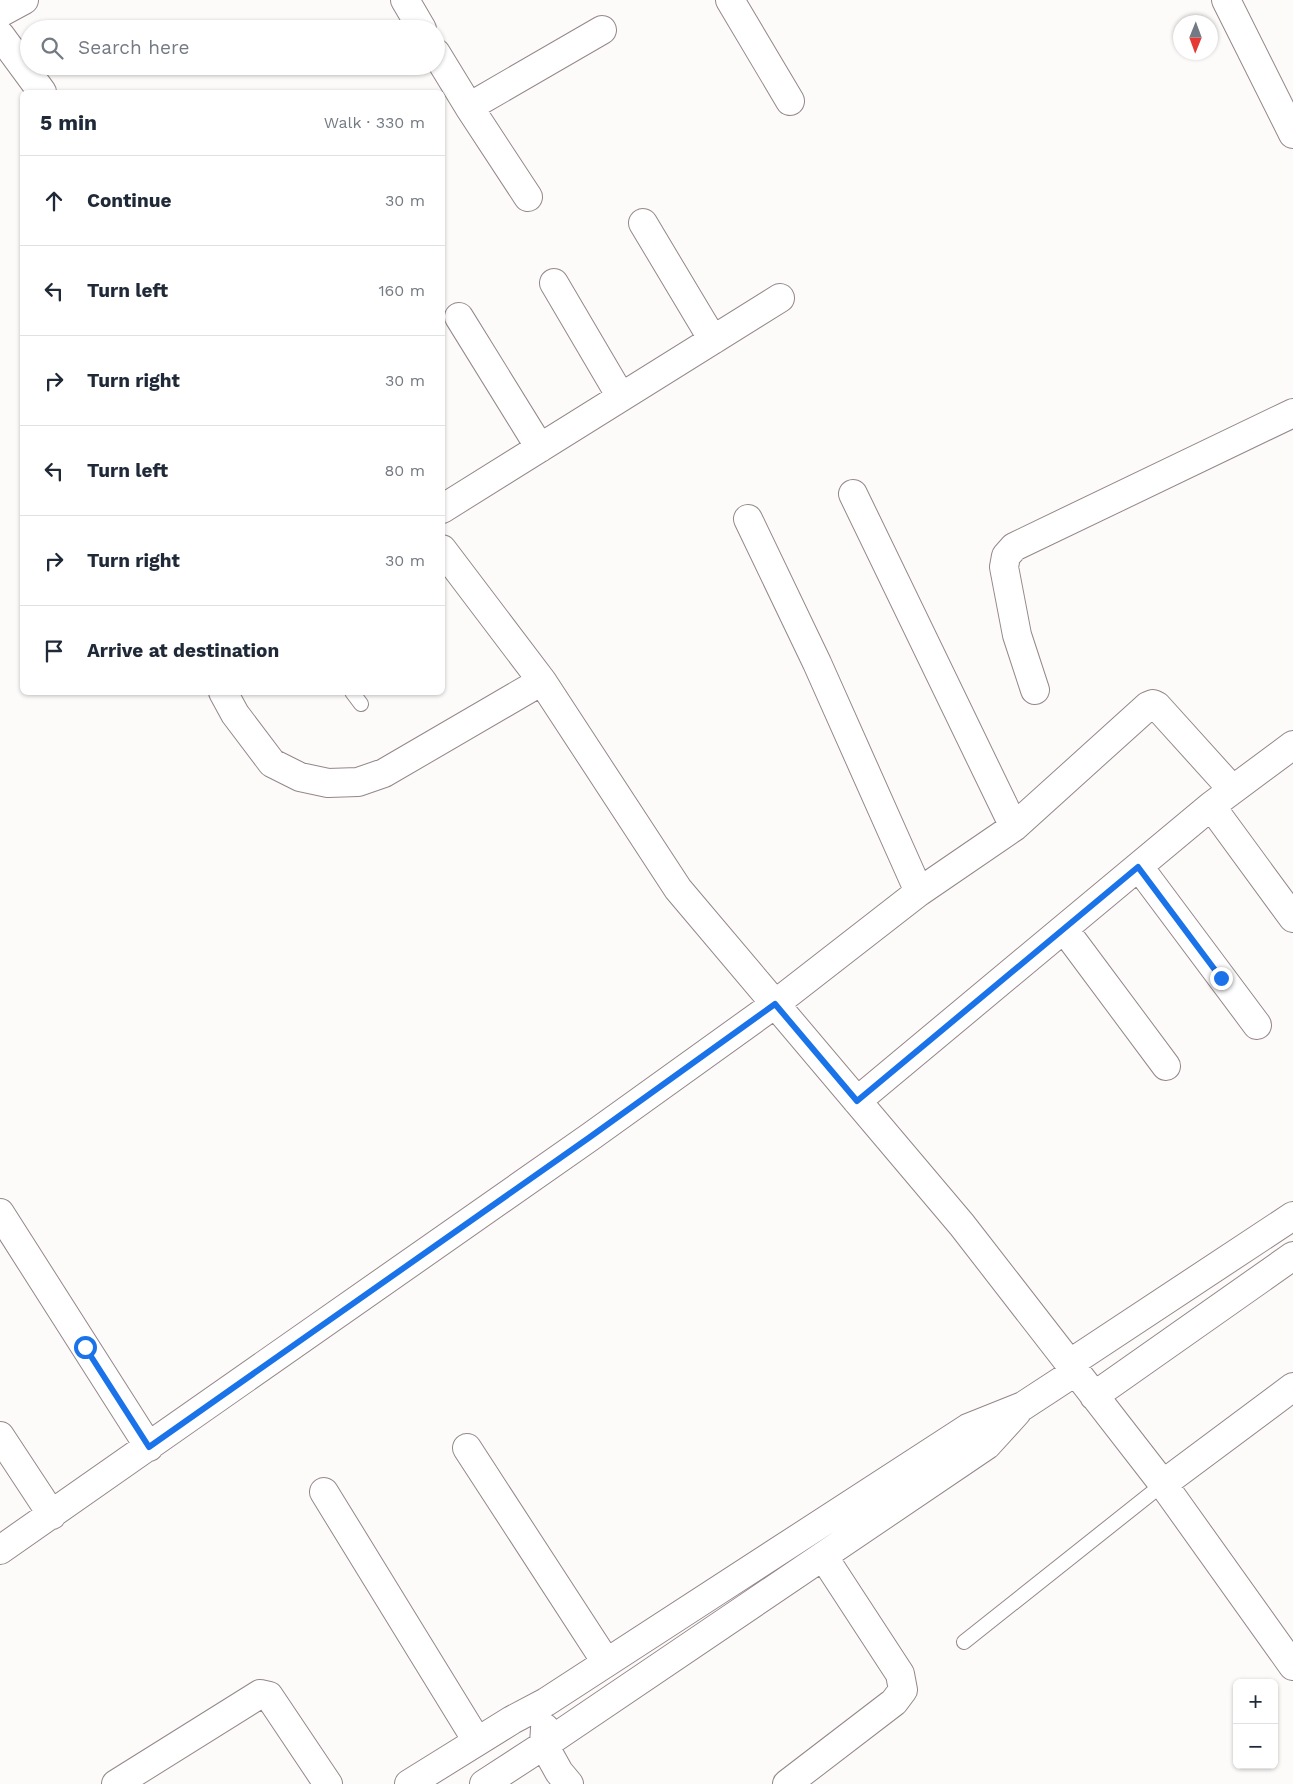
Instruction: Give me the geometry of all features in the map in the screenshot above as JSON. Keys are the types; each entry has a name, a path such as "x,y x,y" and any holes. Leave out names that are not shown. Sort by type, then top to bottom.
{"street":[{"path":"0,13 24,0"},
{"path":"405,0 417,20"},
{"path":"730,0 790,101"},
{"path":"1226,0 1293,134"},
{"path":"469,107 602,30"},
{"path":"0,35 20,62"},
{"path":"445,67 528,197"},
{"path":"29,75 41,90"},
{"path":"644,224 713,340"},
{"path":"554,283 621,397"},
{"path":"445,507 780,298"},
{"path":"459,317 540,448"},
{"path":"1036,690 1017,635 1004,567 1006,556 1014,547 1293,412"},
{"path":"854,494 1014,827"},
{"path":"748,519 817,663 919,892"},
{"path":"445,553 542,681 678,889 962,1225 1163,1484 1293,1666"},
{"path":"225,695 235,714 272,763 300,777 328,783 338,783 358,782 384,773 542,681"},
{"path":"0,1550 590,1137 775,1004 919,892 1014,827 1148,706 1153,704 1158,706 1232,790"},
{"path":"857,1101 1211,806 1293,745"},
{"path":"1211,806 1293,918"},
{"path":"1138,867 1257,1025"},
{"path":"1064,928 1166,1066"},
{"path":"0,1213 149,1447"},
{"path":"484,1784 544,1746 987,1445 1023,1406 1072,1368 1293,1216"},
{"path":"1094,1396 1293,1256"},
{"path":"1163,1484 1293,1388"},
{"path":"409,1784 512,1720 546,1702 968,1428 1023,1406"},
{"path":"0,1436 52,1515"},
{"path":"467,1448 606,1662"},
{"path":"324,1492 477,1741"},
{"path":"788,1784 894,1702 902,1690 900,1674 823,1556"},
{"path":"116,1784 255,1696 265,1694 269,1696 328,1784"},
{"path":"546,1702 544,1746 559,1772 569,1784"}],"lane":[{"path":"354,695 361,704"},
{"path":"964,1642 1163,1484"}],"route":[{"path":"85,1347 149,1447 590,1137 775,1004 857,1101 1138,867 1221,978"}]}
